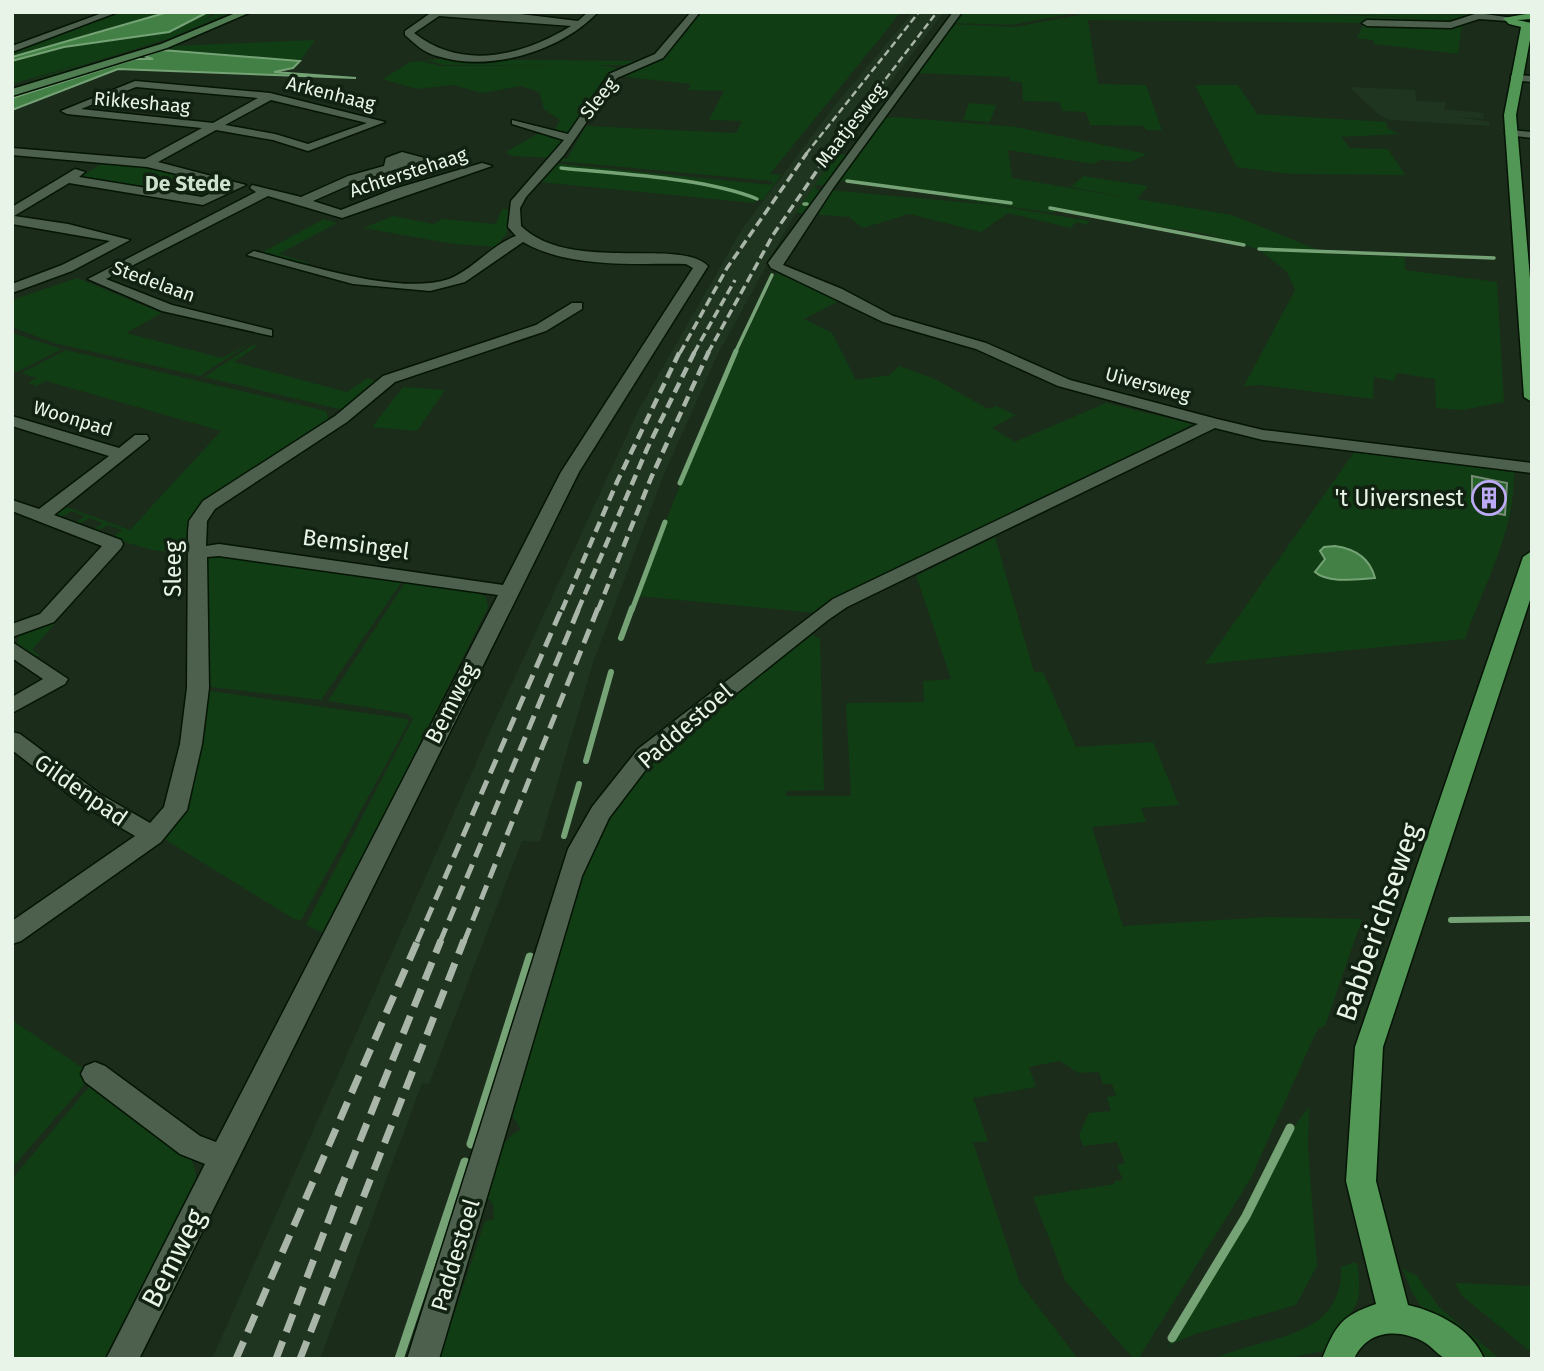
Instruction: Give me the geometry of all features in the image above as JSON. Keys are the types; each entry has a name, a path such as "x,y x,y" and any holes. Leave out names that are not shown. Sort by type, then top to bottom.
{"main road":[{"path":"1508,18 1530,19 1516,78 1511,133 1532,397"},
{"name":"Babberichseweg","path":"1395,1317 1361,1181 1369,1047 1531,568"},
{"path":"1338,1359 1342,1344 1354,1328 1373,1319 1395,1317 1420,1323 1443,1335 1468,1359"}],"street":[{"path":"12,49 114,12"},
{"path":"12,93 172,43 247,12"},
{"path":"582,24 512,16 438,13 408,33 436,53 451,56 514,55 576,30 582,24 594,12"},
{"name":"Sleeg","path":"522,238 514,229 515,207 613,76 659,56 695,12"},
{"name":"Maatjesweg","path":"775,263 827,188 958,12"},
{"path":"1367,23 1451,25 1480,16 1508,18"},
{"path":"1516,78 1532,79"},
{"name":"Rikkeshaag","path":"213,126 67,111 135,84 270,96"},
{"path":"147,163 270,96"},
{"name":"Arkenhaag","path":"213,126 275,137 308,148 379,122 270,96"},
{"name":"Sleeg","path":"516,122 569,138"},
{"path":"1511,133 1532,135"},
{"path":"12,151 147,163 240,184"},
{"path":"12,213 102,159"},
{"name":"Achterstehaag","path":"240,184 342,214 398,192 486,166"},
{"name":"Achterstehaag","path":"301,202 342,183 390,169"},
{"path":"67,179 203,201 240,184"},
{"name":"Stedelaan","path":"267,191 95,279 167,308 267,333"},
{"path":"12,199 31,201"},
{"path":"12,220 123,240 67,268 12,289"},
{"path":"254,255 320,272 427,288 458,280 504,244 522,238"},
{"name":"Bemweg","path":"122,1359 570,472 660,327 700,270 700,263 688,260 567,253 532,244 522,238"},
{"name":"Uiversweg","path":"775,263 778,268 837,292 888,319 981,346 1064,383 1213,424 1263,435 1532,468"},
{"name":"Sleeg","path":"12,934 153,836 166,823 179,799 191,744 198,688 198,521 209,505 341,419 382,384 403,373 541,328 578,306"},
{"name":"Woonpad","path":"12,421 121,454"},
{"name":"Paddestoel","path":"423,1359 569,876 600,813 646,754 840,603 1213,424"},
{"name":"Woonpad","path":"41,516 141,439"},
{"path":"12,631 47,618 114,544 14,508"},
{"name":"Bemsingel","path":"197,552 219,550 508,591"},
{"path":"12,648 58,679 12,706"},
{"name":"Gildenpad","path":"12,739 101,806 153,836"},
{"path":"95,1074 190,1145 224,1158"}],"shaded area":[{"path":"120,12 168,13 12,57 12,51"},
{"path":"168,12 208,12 169,32 64,47 12,61 12,57"},
{"path":"208,12 214,12 204,21 218,12 231,12 171,38 12,87 83,63 12,84 12,61 64,47 169,32"},
{"path":"697,12 901,12 770,174 781,175 763,200 757,199 754,203 539,182 555,165 562,164 771,185 773,181 558,161 559,158 567,159 586,126 736,133 742,121 709,120 724,91 688,90 691,84 618,76 653,62"},
{"path":"913,12 944,12 836,154 789,224 716,358 664,474 593,663 540,842 522,841 429,1084 422,1083 320,1359 212,1359 496,718 639,409 742,229 836,104"},
{"path":"961,12 1076,13 1011,25 953,23"},
{"path":"1095,12 1258,12 1448,19 1461,21 1457,24 1462,25 1458,54 1374,44 1373,40 1357,38 1364,23 1088,20 1098,84 1146,85 1162,130 1146,130 1144,126 1090,125 1086,112 1062,111 1059,102 1023,101 1022,82 1009,81 1010,77 916,73 952,24 1014,27"},
{"path":"1296,12 1485,15 1464,20"},
{"path":"315,40 300,61 162,50 145,57 154,59 136,56 169,46"},
{"path":"162,50 300,61 293,68 274,72 356,78 118,69 12,110 12,98 134,59 153,59 144,56"},
{"path":"426,60 646,61 630,65 444,65"},
{"path":"421,61 440,66 598,65 618,68 570,133 554,131 560,120 544,109 539,92 521,86 482,93 453,85 416,89 383,79 410,62"},
{"path":"1195,85 1238,85 1257,114 1386,122 1387,128 1399,134 1341,137 1350,148 1388,149 1405,175 1289,174 1237,167"},
{"path":"1349,87 1415,90 1416,101 1446,102 1444,109 1483,113 1484,119 1457,117 1490,122 1489,126 1390,120 1379,115"},
{"path":"969,103 996,105 990,122 963,120"},
{"path":"885,118 1016,127 1147,154 1130,162 1100,160 1093,164 1008,150 1012,178 1135,199 1071,187 1083,176 1148,186 1137,199 1232,215 1328,254 1405,257 1405,270 1497,282 1504,402 1462,410 1436,408 1435,379 1397,373 1394,381 1374,377 1373,399 1260,385 1244,386 1295,290 1287,272 1258,249 1205,234 1056,209 1054,213 950,198 941,192 836,180"},
{"path":"539,133 565,140 552,158 512,156 506,152"},
{"path":"836,154 848,155 826,185 816,185 815,189 821,191 805,213 796,213"},
{"path":"104,162 150,166 230,186 204,198 79,178"},
{"path":"829,190 994,205 1089,221 1087,225 1076,222 1071,228 1008,213 981,232 909,214 863,228 849,217 812,214"},
{"path":"502,209 508,209 507,233 496,247 454,244 363,228 393,216 434,224 442,219 496,224"},
{"path":"324,219 337,223 279,254 308,263 303,265 259,254"},
{"path":"776,273 841,300 804,319 832,333 856,380 890,375 899,366 935,379 988,409 996,406 1016,415 992,428 1015,442 1106,403 1193,424 816,613 637,596 706,418"},
{"path":"77,278 162,313 126,333 222,358 249,344 200,376 54,343 12,327 12,300"},
{"path":"12,333 62,349 17,372 12,370"},
{"path":"253,345 258,345 234,362 347,392 368,378 377,382 343,410 204,377"},
{"path":"66,350 326,411 329,420 230,487 186,549 169,552 139,546 112,537 122,530 108,525 97,531 93,530 103,523 90,518 79,524 75,523 85,516 72,511 61,517 55,514 61,505 130,530 221,431 46,381 36,386 28,383 37,378 21,373"},
{"path":"403,387 445,390 417,431 372,427"},
{"path":"1355,451 1508,468 1514,472 1513,494 1504,537 1465,639 1205,664","holes":["1325,559 1375,578 1324,579 1315,572"]},
{"path":"995,537 1034,672 1043,672 1076,747 1153,742 1179,805 1141,808 1146,822 1092,827 1123,926 1269,917 1362,919 1325,1026 1318,1029 1312,1041 1251,1178 1138,1359 1134,1359 1066,1282 1033,1197 1115,1184 1114,1181 1123,1180 1117,1165 1125,1163 1117,1142 1083,1146 1079,1135 1089,1113 1111,1111 1107,1097 1116,1096 1112,1084 1103,1084 1099,1072 1078,1073 1060,1061 1029,1067 1036,1087 973,1098 988,1142 973,1142 1020,1283 1078,1359 439,1359 485,1221 494,1219 493,1204 486,1196 501,1149 513,1134 521,1130 510,1112 571,890 601,827 649,762 660,757 807,632 820,639 824,790 786,791 786,796 851,796 846,703 924,702 923,681 951,679 916,576"},
{"path":"1324,547 1349,549 1366,560 1375,578 1335,579 1315,572 1325,559 1320,551"},
{"path":"217,555 403,580 321,700 203,686 204,560"},
{"path":"406,581 477,593 486,597 488,607 325,934 306,925 413,719 408,714 328,701"},
{"path":"56,622 32,650 40,656 31,657 16,647 19,636"},
{"path":"204,690 407,719 409,722 301,920 294,919 161,837"},
{"path":"12,1020 90,1073 90,1078 12,1168"},
{"path":"90,1086 192,1160 197,1179 104,1359 12,1359 12,1179"},
{"path":"1309,1107 1308,1148 1317,1266 1296,1305 1195,1334 1168,1346 1250,1213 1290,1132"},
{"path":"1357,1263 1359,1281 1356,1305 1324,1351 1282,1359 1214,1359 1297,1332 1315,1322 1329,1309 1338,1291 1341,1267"},
{"path":"1402,1268 1417,1276 1439,1307 1500,1359 1480,1359 1429,1319 1412,1292"},
{"path":"1455,1283 1532,1286 1532,1353 1462,1296"}],"building":[{"name":"'t Uiversnest","path":"1472,476 1507,483 1505,515 1479,510 1479,503 1472,502"}],"waterway":[{"path":"561,168 688,182 757,199"},
{"path":"847,181 1011,203"},
{"path":"1050,208 1244,245"},
{"path":"1259,249 1494,258"},
{"path":"735,353 772,275"},
{"path":"680,483 736,351"},
{"path":"632,610 665,522"},
{"path":"621,638 632,608"},
{"path":"586,761 611,672"},
{"path":"564,836 579,784"},
{"path":"1451,920 1532,919"},
{"path":"471,1144 530,957"},
{"path":"1172,1338 1246,1216 1290,1128"},
{"path":"399,1359 465,1162"}],"railway":[{"path":"806,154 919,12"},
{"path":"828,154 937,12"},
{"path":"680,353 727,268 807,153"},
{"path":"709,352 773,235 829,153"},
{"path":"694,353 735,280"},
{"path":"562,610 617,482 680,351"},
{"path":"598,610 651,478 709,352"},
{"path":"578,610 647,449 694,353"},
{"path":"417,942 562,608"},
{"path":"440,942 579,608"},
{"path":"464,942 598,608"},
{"path":"236,1359 418,940"},
{"path":"341,1187 441,940"},
{"path":"300,1359 464,940"},
{"path":"276,1359 341,1187"},
{"path":"338,1195 341,1187"}],"place":[{"name":"'t Uiversnest","path":"1489,498"}],"district":[{"name":"De Stede","path":"188,184"}]}
